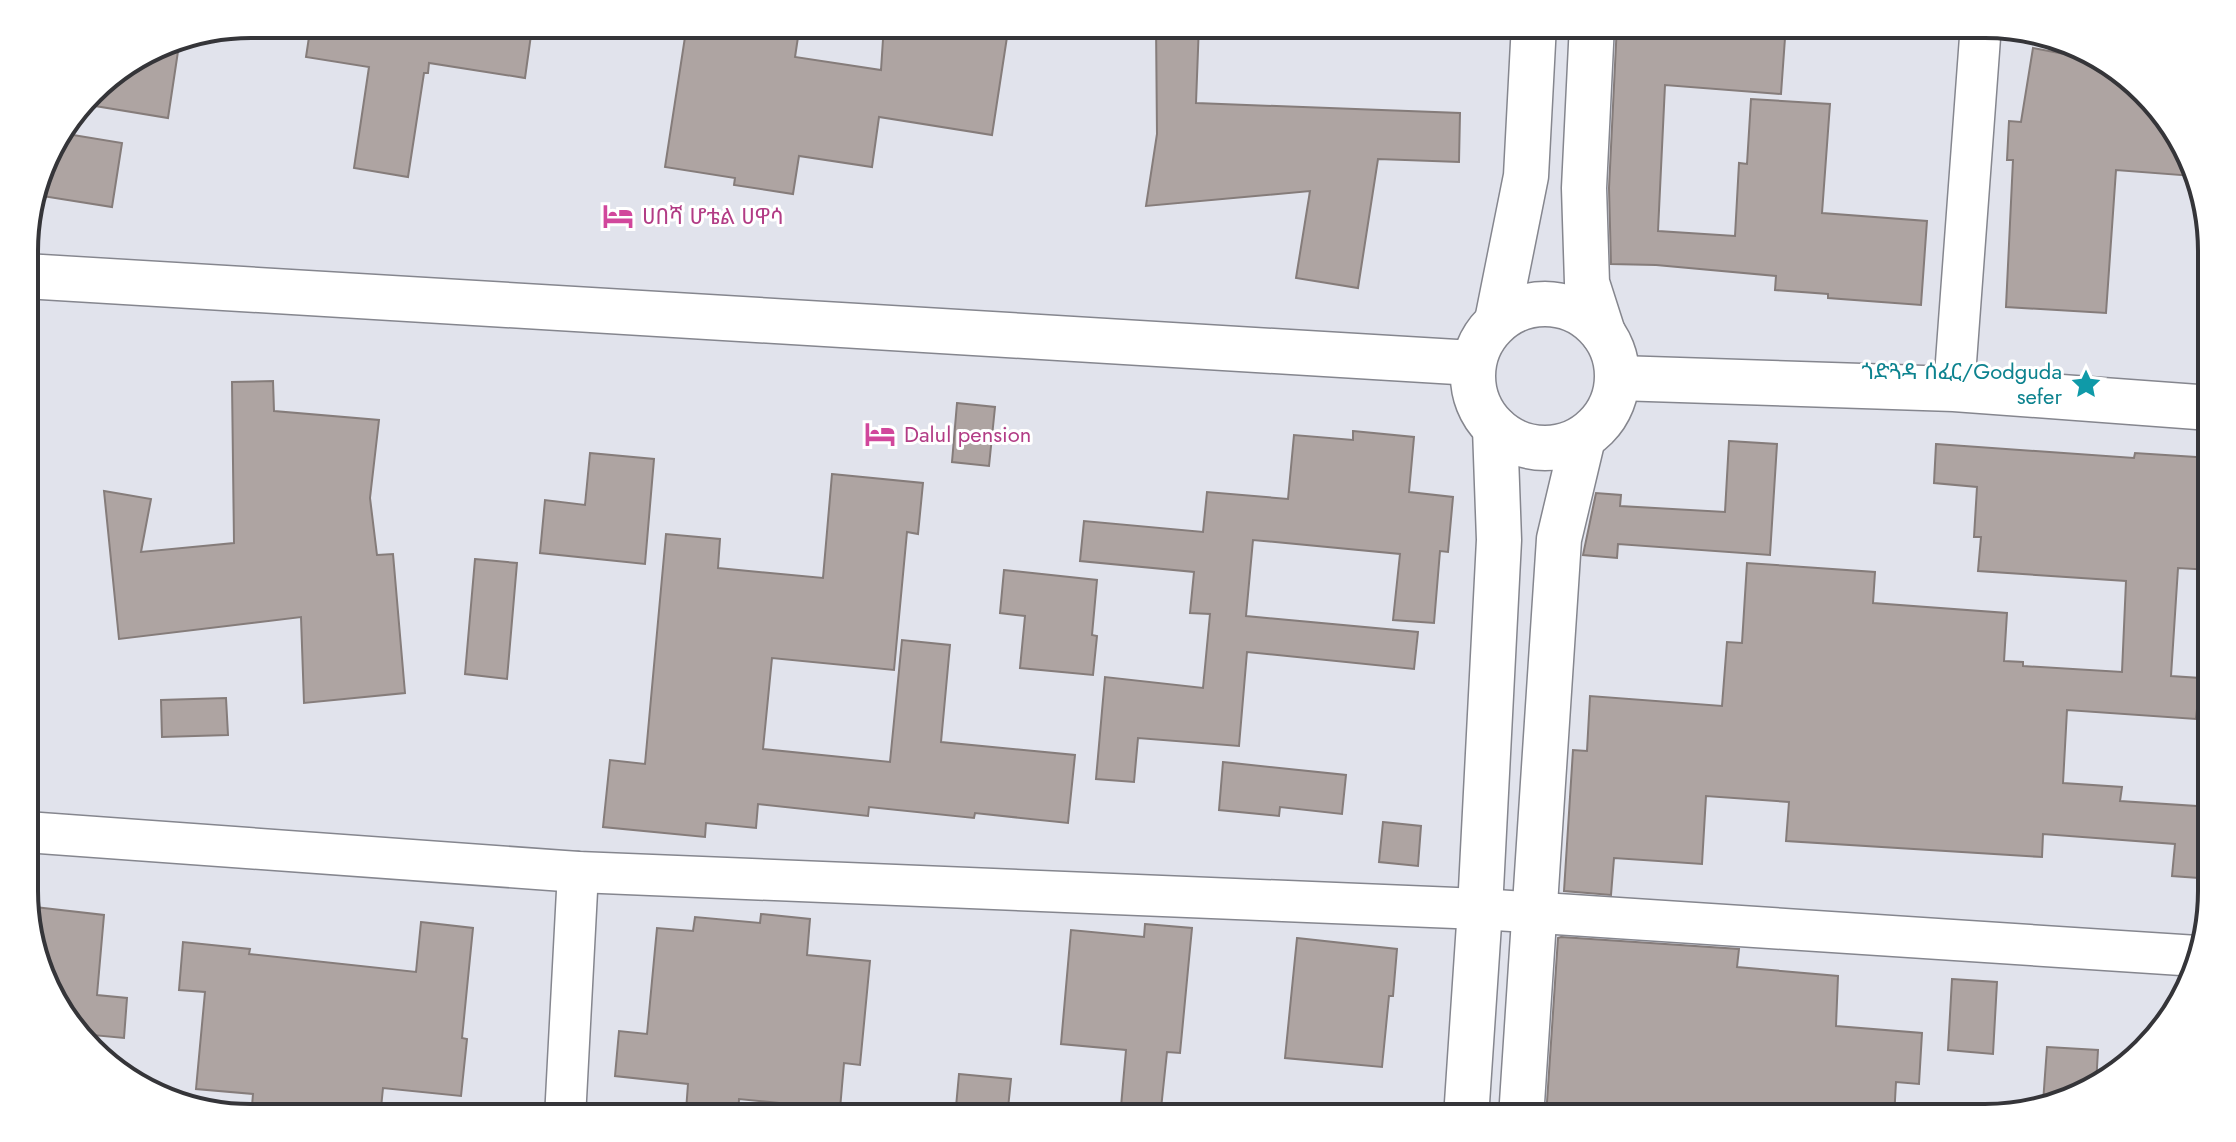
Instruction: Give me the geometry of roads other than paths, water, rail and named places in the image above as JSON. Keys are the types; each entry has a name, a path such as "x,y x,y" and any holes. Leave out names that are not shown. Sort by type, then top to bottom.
{"street":[{"path":"1497,321 1526,176 1533,38"},
{"path":"1591,38 1584,203 1587,283 1603,333 1614,354 1618,378 1613,402 1601,422 1583,438 1561,447 1538,448 1515,442 1495,428 1481,409 1474,386 1473,363 1482,340 1497,321 1517,309 1540,303 1552,304 1586,315 1603,333"},
{"path":"1954,389 1980,38"},
{"path":"38,277 1473,363"},
{"path":"1618,378 1954,389 2198,407"},
{"path":"1467,1104 1499,540 1495,428"},
{"path":"1522,1104 1559,539 1583,438"},
{"path":"38,833 578,872 1480,909 2188,955"},
{"path":"566,1104 578,872"}],"place":[{"name":"ሀበሻ ሆቴል ሀዋሳ","path":"618,216"},
{"name":"ጎድጓዳ ሰፈር/Godguda sefer","path":"2086,384"},
{"name":"Dalul pension","path":"880,434"}]}
